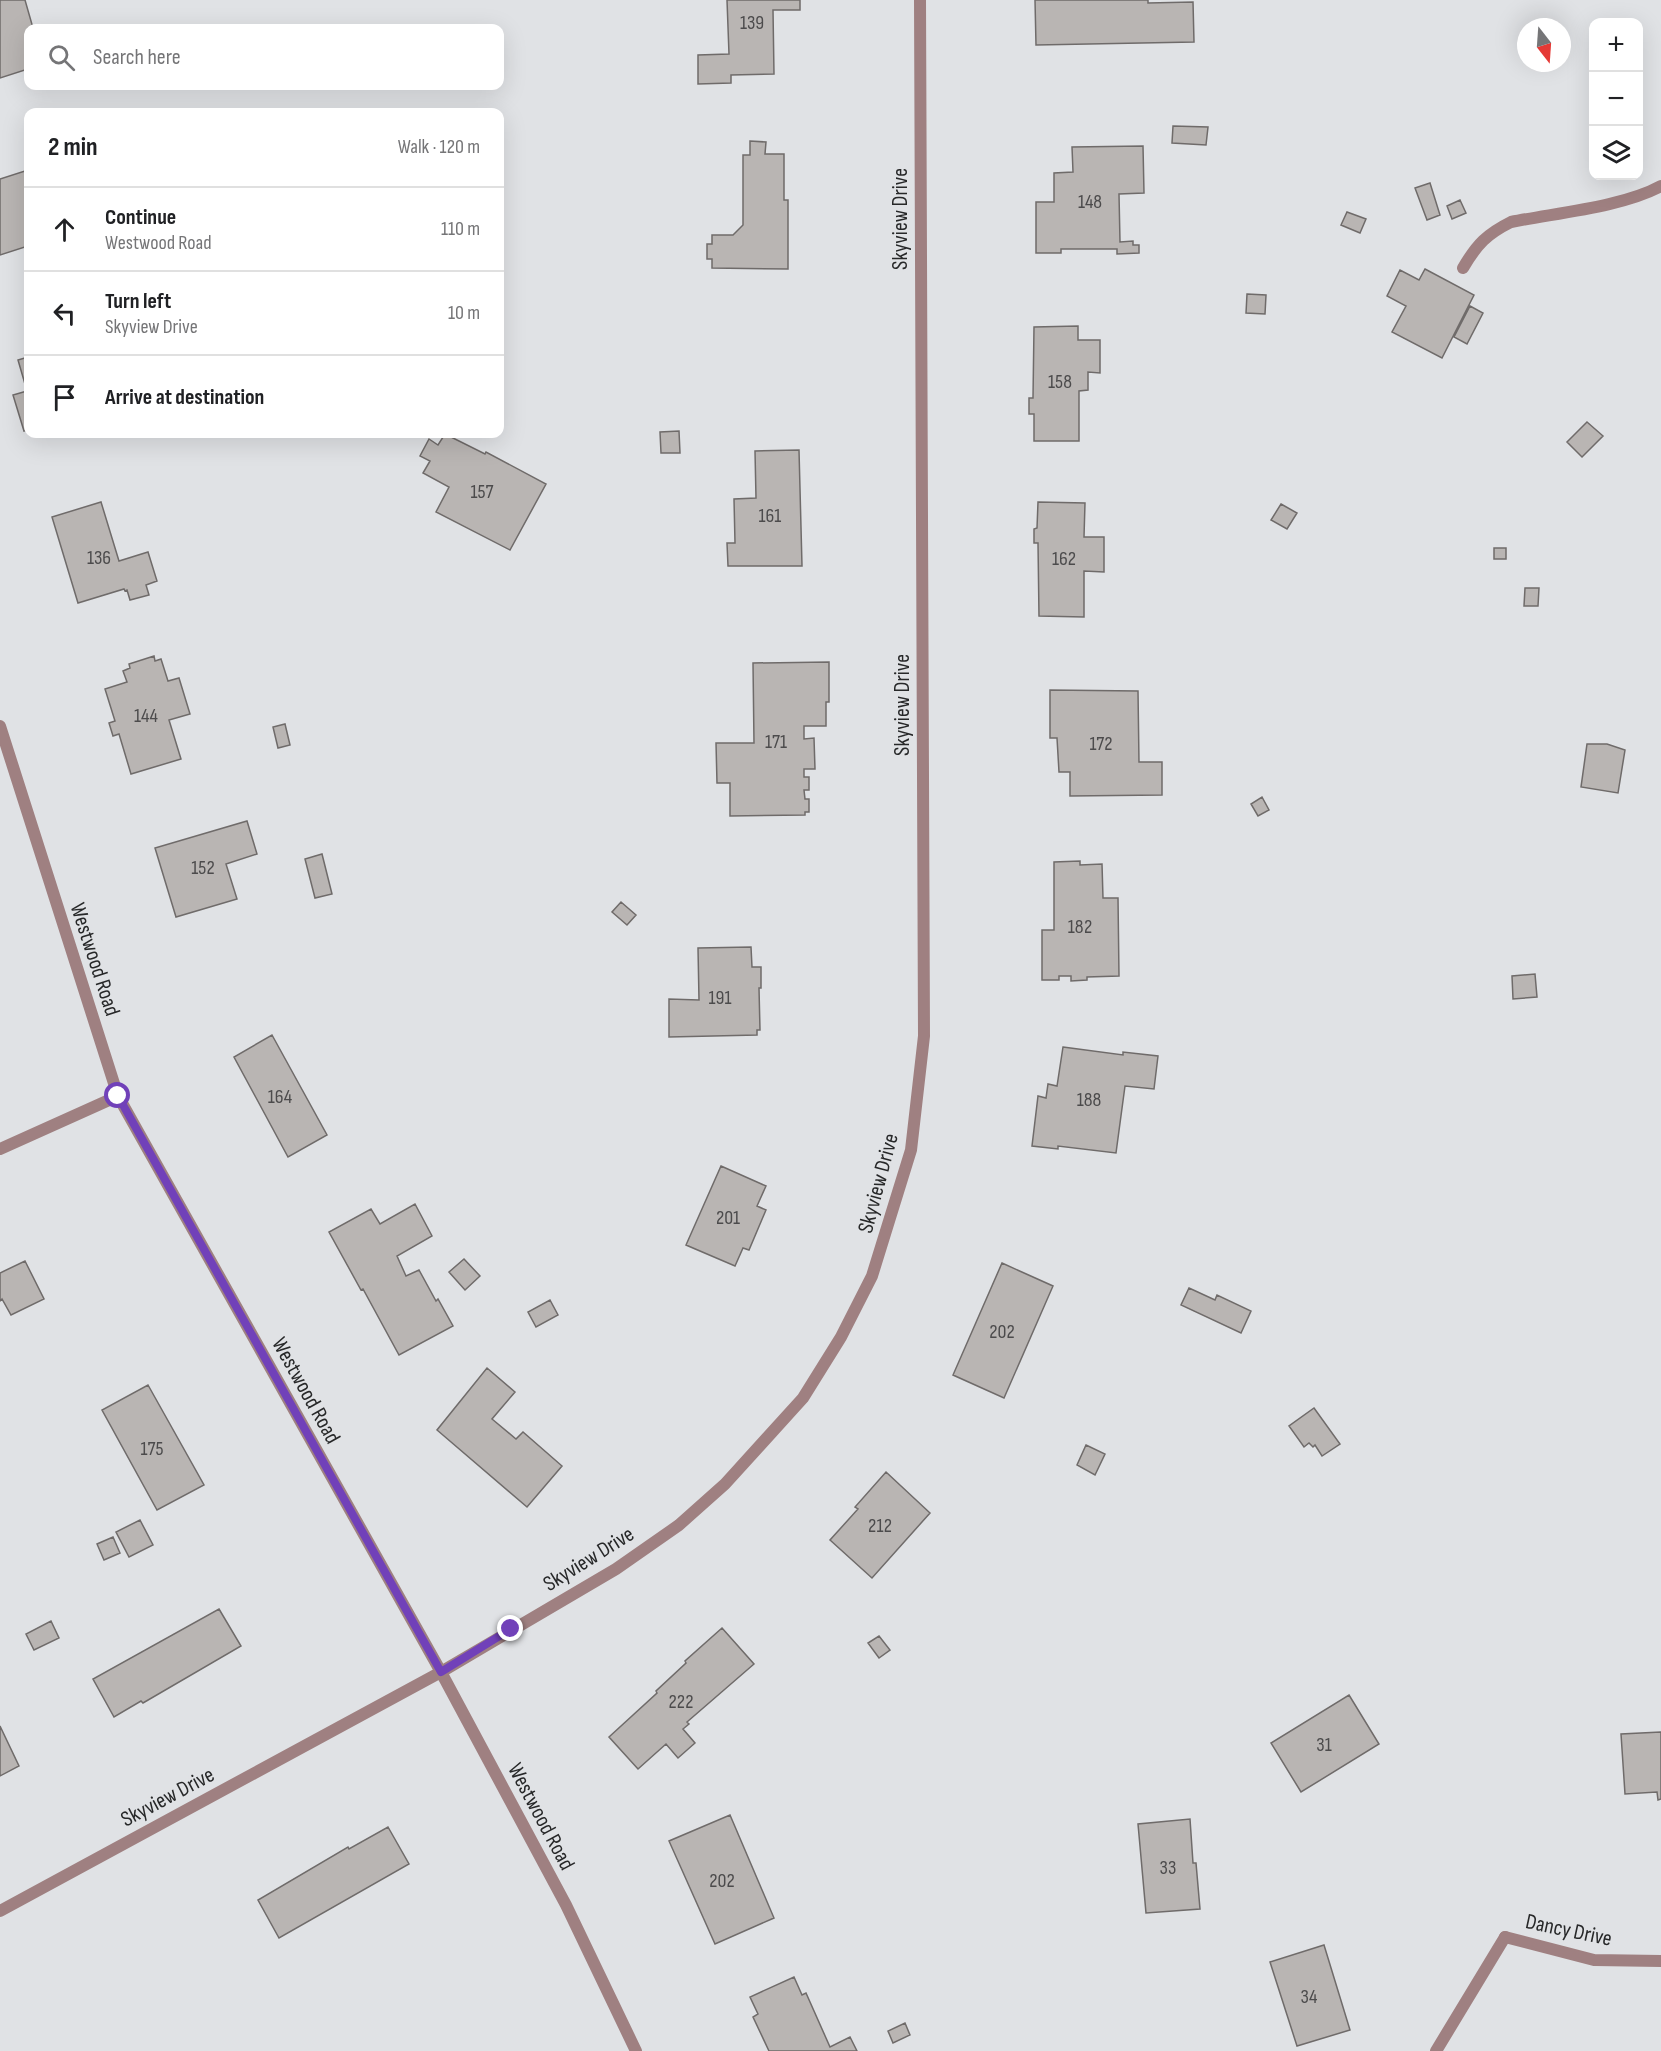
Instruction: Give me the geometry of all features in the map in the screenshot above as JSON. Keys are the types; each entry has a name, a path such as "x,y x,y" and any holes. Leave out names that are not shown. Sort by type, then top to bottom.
{"street":[{"name":"Skyview Drive","path":"0,1911 441,1672 616,1569 678,1525 725,1484 803,1398 841,1337 872,1276 911,1150 924,1036 920,0"},
{"path":"1464,268 1475,247 1495,230 1511,222 1619,201 1650,192 1661,186"},
{"name":"Westwood Road","path":"0,726 118,1096 441,1672 566,1905 636,2051"},
{"path":"0,1149 118,1096"},
{"name":"Dancy Drive","path":"1436,2051 1505,1937 1594,1960 1661,1961"}],"building":[{"path":"0,0 25,0 32,24 24,24 24,70 0,78"},
{"path":"727,0 800,0 800,10 773,10 774,74 731,75 731,83 698,84 698,55 729,54"},
{"path":"1035,0 1193,2 1194,42 1036,45"},
{"path":"1173,126 1208,127 1206,145 1172,143"},
{"path":"750,141 766,142 765,154 784,154 784,200 788,200 788,269 712,268 712,259 707,259 707,244 712,244 712,235 733,235 743,225 743,155 750,155"},
{"path":"1143,146 1144,193 1119,194 1120,242 1133,241 1133,245 1139,245 1139,253 1117,254 1117,249 1061,249 1061,253 1036,253 1036,202 1054,202 1054,173 1073,172 1072,147"},
{"path":"24,171 24,247 0,255 0,179"},
{"path":"1430,183 1440,215 1427,220 1415,188"},
{"path":"1460,200 1466,213 1452,219 1447,206"},
{"path":"1347,212 1366,219 1360,233 1341,225"},
{"path":"1425,269 1474,295 1442,358 1392,332 1406,306 1387,296 1400,270 1419,280"},
{"path":"1247,294 1266,295 1265,314 1246,313"},
{"path":"1470,306 1483,313 1467,344 1454,337"},
{"path":"1078,326 1078,340 1100,340 1100,373 1088,372 1088,390 1079,391 1079,441 1034,441 1034,414 1029,414 1029,398 1033,398 1034,327"},
{"path":"24,358 24,381 18,360"},
{"path":"24,392 24,431 13,395"},
{"path":"1587,422 1603,436 1582,457 1567,442"},
{"path":"679,431 680,453 661,453 660,432"},
{"path":"442,438 453,438 485,454 486,452 546,484 510,550 436,512 449,487 423,473 430,461 420,456 429,439 438,445"},
{"path":"799,450 802,566 728,566 727,543 735,543 734,499 756,498 755,451"},
{"path":"101,502 119,561 148,552 157,581 146,585 149,595 130,600 127,590 124,589 78,603 52,517"},
{"path":"1038,502 1085,503 1084,537 1104,537 1104,572 1084,571 1084,617 1039,616 1038,543 1034,543"},
{"path":"1281,504 1297,513 1287,529 1271,520"},
{"path":"1494,548 1506,548 1506,559 1494,559"},
{"path":"1525,588 1539,588 1538,606 1524,606"},
{"path":"154,656 155,661 161,659 168,681 179,678 190,714 169,720 181,759 131,774 119,734 113,736 109,723 115,721 105,689 127,682 123,671 130,668 129,664"},
{"path":"829,662 829,702 826,702 826,726 804,726 804,739 814,738 815,769 804,769 804,777 809,777 809,790 804,790 805,799 809,799 809,812 805,812 805,815 730,816 730,783 717,783 716,743 754,743 753,663"},
{"path":"1050,690 1138,691 1139,762 1162,762 1162,795 1070,796 1070,772 1059,772 1057,738 1050,738"},
{"path":"285,724 290,745 278,748 273,727"},
{"path":"1587,744 1607,744 1625,750 1618,793 1581,787"},
{"path":"1262,797 1269,810 1258,816 1251,804"},
{"path":"247,821 257,854 226,864 237,899 176,917 155,848"},
{"path":"322,854 332,894 315,898 305,859"},
{"path":"1080,861 1080,865 1102,864 1103,898 1118,898 1119,976 1087,977 1087,980 1071,981 1071,976 1059,976 1059,980 1042,980 1042,930 1054,930 1054,862"},
{"path":"621,902 636,915 627,925 612,912"},
{"path":"751,947 752,967 761,967 760,1030 757,1030 757,1035 669,1037 669,999 699,1000 698,948"},
{"path":"1535,974 1537,997 1513,999 1512,976"},
{"path":"272,1035 327,1135 288,1157 234,1057"},
{"path":"1063,1047 1123,1055 1123,1052 1158,1056 1154,1089 1125,1086 1116,1153 1058,1146 1058,1149 1032,1146 1038,1096 1046,1098 1048,1084 1057,1086"},
{"path":"721,1166 766,1186 757,1206 766,1210 749,1250 743,1248 735,1266 686,1245"},
{"path":"415,1204 432,1236 397,1256 406,1276 419,1270 453,1326 399,1355 329,1232 371,1209 380,1224"},
{"path":"464,1259 480,1276 465,1290 449,1272"},
{"path":"25,1261 44,1299 11,1315 2,1299 0,1301 0,1273"},
{"path":"1002,1263 1053,1286 1004,1398 953,1375"},
{"path":"1189,1288 1215,1300 1217,1295 1251,1311 1241,1333 1181,1305"},
{"path":"550,1300 558,1315 536,1327 528,1312"},
{"path":"487,1368 515,1392 492,1419 516,1439 523,1432 562,1466 527,1507 437,1430"},
{"path":"148,1385 204,1485 157,1510 102,1410"},
{"path":"1314,1408 1340,1444 1322,1456 1315,1445 1313,1447 1309,1443 1304,1447 1289,1426"},
{"path":"1086,1445 1105,1454 1095,1475 1077,1465"},
{"path":"886,1472 930,1513 872,1578 830,1540 858,1509 855,1507"},
{"path":"140,1520 153,1545 129,1557 116,1532"},
{"path":"113,1537 120,1553 104,1560 97,1544"},
{"path":"219,1609 241,1646 143,1703 141,1701 114,1717 93,1679"},
{"path":"51,1621 59,1638 34,1650 26,1634"},
{"path":"722,1628 754,1664 687,1722 689,1724 683,1729 695,1743 678,1758 666,1744 638,1769 609,1737 657,1693 656,1691 686,1663 685,1661"},
{"path":"879,1636 890,1650 879,1658 868,1643"},
{"path":"1349,1695 1379,1744 1301,1792 1271,1743"},
{"path":"0,1726 19,1766 0,1776"},
{"path":"1661,1732 1661,1799 1658,1800 1657,1792 1625,1794 1621,1734"},
{"path":"730,1815 774,1918 715,1944 669,1841"},
{"path":"1190,1819 1193,1863 1196,1863 1200,1909 1146,1913 1138,1824"},
{"path":"388,1827 409,1864 279,1938 258,1900 348,1847 349,1849"},
{"path":"1324,1945 1350,2030 1297,2046 1270,1962"},
{"path":"794,1977 802,1995 806,1993 830,2047 850,2037 857,2051 769,2051 753,2017 758,2014 750,1997"},
{"path":"905,2023 910,2035 893,2043 888,2031"}],"route":[{"path":"118,1096 441,1672 511,1629"}]}
